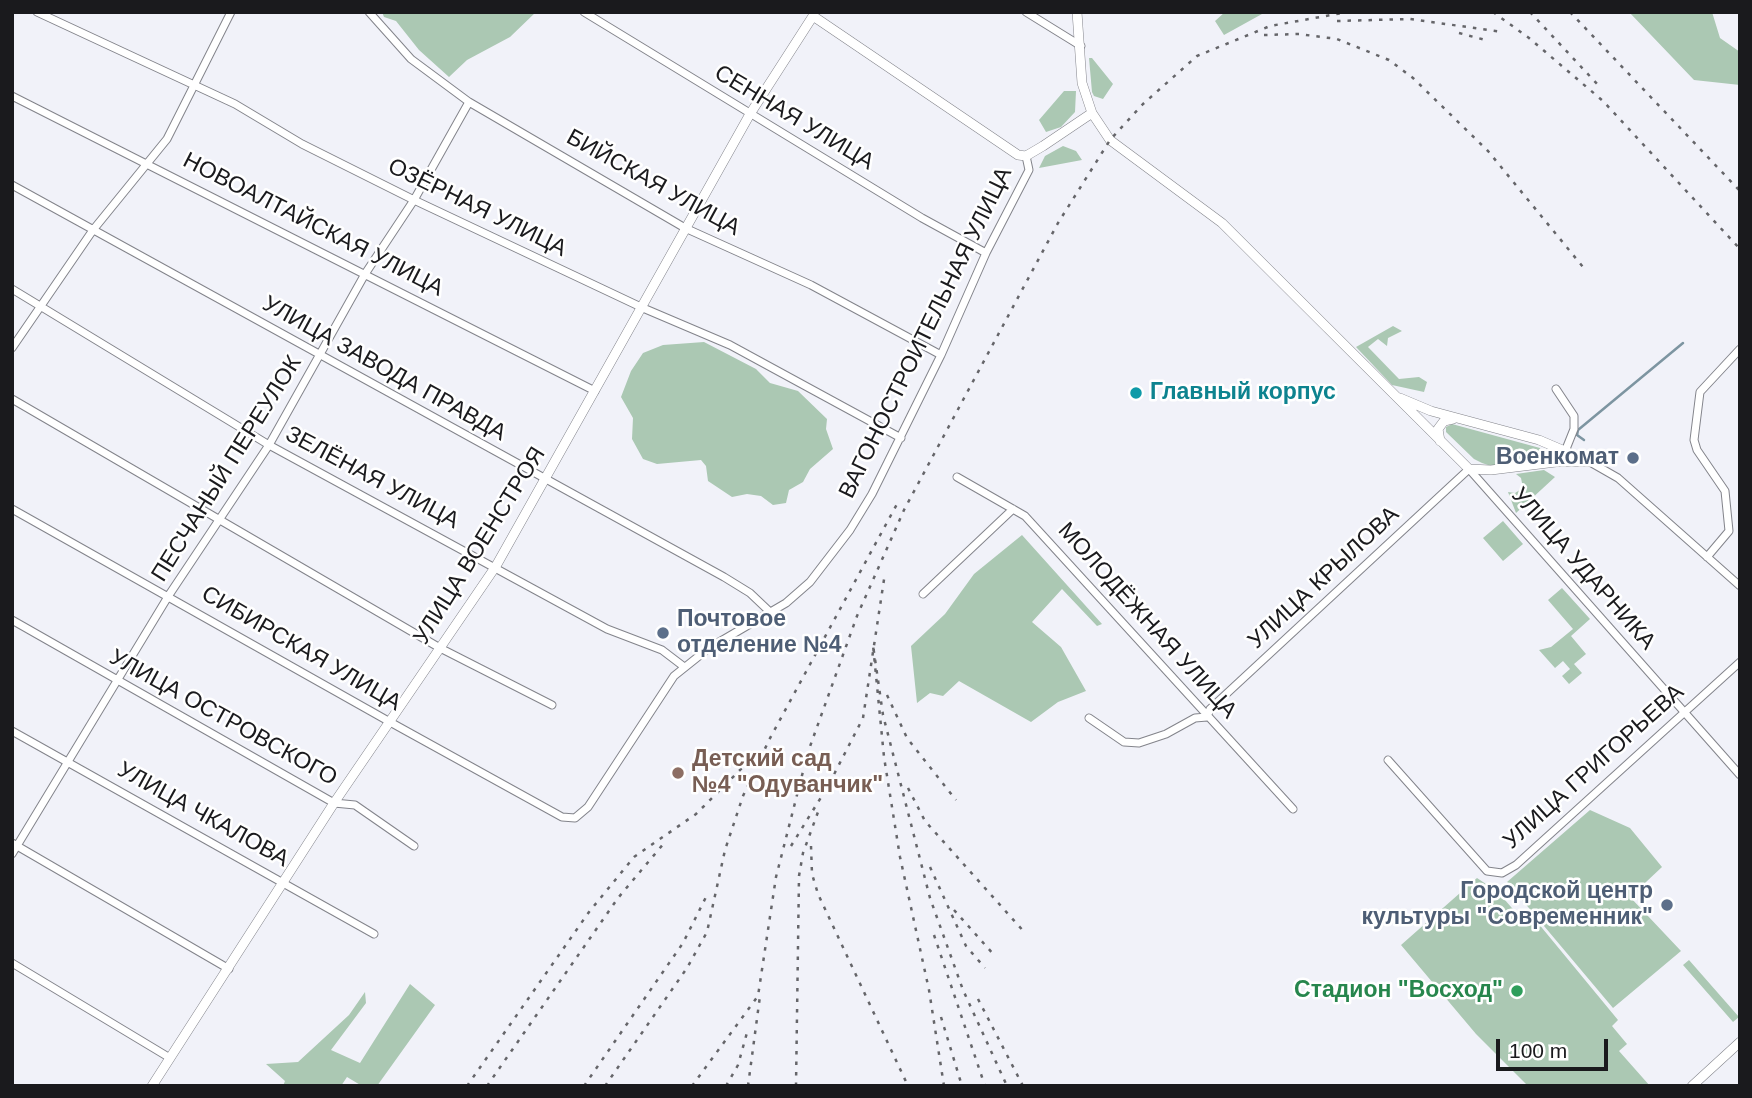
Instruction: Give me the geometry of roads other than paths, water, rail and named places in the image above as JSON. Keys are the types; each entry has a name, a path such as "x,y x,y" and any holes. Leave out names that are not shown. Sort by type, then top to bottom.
{"street":[{"name":"ОЗЁРНАЯ УЛИЦА","path":"37,12 195,85 414,200 643,309 730,345 901,438"},
{"path":"12,348 39,304 93,230 137,172 167,139 231,12"},
{"name":"БИЙСКАЯ УЛИЦА","path":"369,12 411,59 469,102 685,228 811,285 942,355"},
{"name":"СЕННАЯ УЛИЦА","path":"584,12 750,114 986,253"},
{"path":"1026,12 1081,46"},
{"name":"УЛИЦА УДАРНИКА","path":"1077,12 1082,83 1092,113 1110,140 1202,206 1258,256 1469,469 1740,775"},
{"path":"813,13 986,136 1018,155 1026,156"},
{"name":"УЛИЦА ВОЕНСТРОЯ","path":"152,1086 286,883 334,803 496,566 643,309 685,228 750,114 813,13"},
{"name":"НОВОАЛТАЙСКАЯ УЛИЦА","path":"12,96 148,162 595,391"},
{"name":"ПЕСЧАНЫЙ ПЕРЕУЛОК","path":"12,854 15,844 169,595 270,445 365,274 414,200 469,102"},
{"name":"ВАГОНОСТРОИТЕЛЬНАЯ УЛИЦА","path":"572,819 588,807 683,667 786,603 810,582 832,555 872,494 942,355 986,253 1029,170 1026,156 1092,113"},
{"name":"УЛИЦА ЗАВОДА ПРАВДА","path":"12,185 724,577 750,593 770,612"},
{"name":"ЗЕЛЁНАЯ УЛИЦА","path":"12,289 270,445 496,566 607,629 662,650 683,667"},
{"path":"1707,556 1729,531 1725,491 1697,450 1695,440 1700,391 1740,349"},
{"path":"1556,389 1574,416 1574,429 1566,449"},
{"name":"УЛИЦА УДАРНИКА","path":"1393,394 1417,406 1566,449 1590,462"},
{"path":"12,399 440,648 552,705"},
{"path":"1441,441 1438,429 1444,421 1458,418"},
{"path":"1535,439 1546,450 1545,459 1535,465"},
{"path":"1469,469 1491,470 1590,462 1618,478 1740,586"},
{"name":"УЛИЦА КРЫЛОВА","path":"1207,717 1210,709 1469,469"},
{"name":"МОЛОДЁЖНАЯ УЛИЦА","path":"957,477 1025,516 1293,809"},
{"name":"СИБИРСКАЯ УЛИЦА","path":"12,509 169,595 390,722 562,817 572,819"},
{"path":"923,594 1013,509"},
{"name":"УЛИЦА ОСТРОВСКОГО","path":"12,620 334,803 355,805 414,846"},
{"name":"УЛИЦА ГРИГОРЬЕВА","path":"1388,760 1487,871 1498,873 1516,865 1740,662"},
{"path":"1089,718 1124,742 1139,743 1166,734 1195,718 1207,717"},
{"name":"УЛИЦА ЧКАЛОВА","path":"12,731 374,934"},
{"path":"15,844 229,969"},
{"path":"12,964 170,1058"},
{"path":"1692,1086 1740,1042"}],"waterway":[{"path":"1584,440 1577,435 1578,430 1683,343"}],"railway":[{"path":"692,1086 758,996 776,877 808,752 857,616 904,510 1058,223 1110,140 1143,104 1197,56 1270,26 1348,12"},
{"path":"1493,12 1529,38 1603,101 1740,249"},
{"path":"1530,12 1599,86"},
{"path":"1570,12 1740,191"},
{"path":"1337,21 1410,19 1503,32"},
{"path":"1459,33 1489,41"},
{"path":"1264,35 1299,34 1337,39 1389,60 1413,78 1488,151 1583,267"},
{"path":"605,1086 687,968 707,932 725,850 743,796 769,740 897,504"},
{"path":"791,846 828,786 863,718 885,573"},
{"path":"944,1086 929,990 900,857 884,757 873,645 883,715 930,898 963,990 1007,1086"},
{"path":"887,695 907,738 956,800"},
{"path":"467,1086 589,912 634,857 696,814 759,751"},
{"path":"908,788 925,821 1026,934"},
{"path":"796,1086 799,876 803,853 818,812"},
{"path":"487,1086 618,898 665,842"},
{"path":"811,846 812,874 818,894 908,1086"},
{"path":"930,867 966,946 985,968"},
{"path":"584,1086 683,943 708,893"},
{"path":"954,910 995,956"},
{"path":"934,935 985,1086"},
{"path":"748,1086 760,996"},
{"path":"978,999 1023,1086"},
{"path":"941,1017 962,1086"},
{"path":"726,1086 738,1065 748,1029"}],"place":[{"name":"Главный корпус","path":"1136,393"},
{"name":"Военкомат","path":"1633,458"},
{"name":"Почтовое отделение №4","path":"663,633"},
{"name":"Детский сад №4 \"Одуванчик\"","path":"678,773"},
{"name":"Городской центр культуры \"Современник\"","path":"1667,905"},
{"name":"Стадион \"Восход\"","path":"1517,991"}]}
